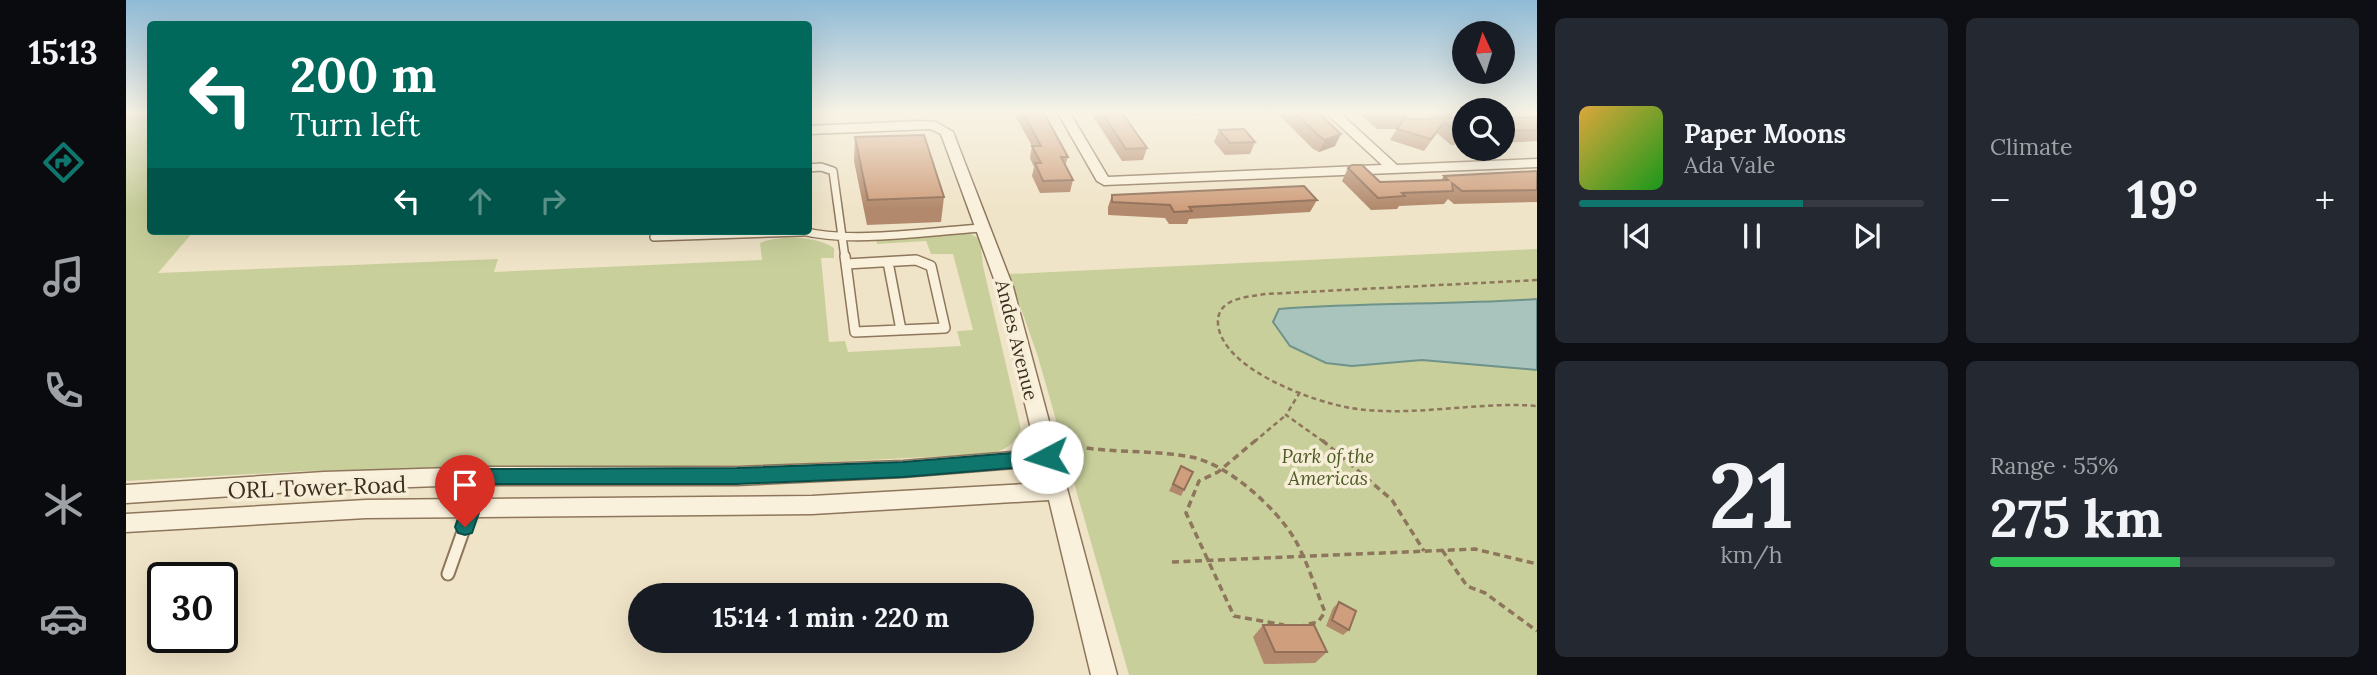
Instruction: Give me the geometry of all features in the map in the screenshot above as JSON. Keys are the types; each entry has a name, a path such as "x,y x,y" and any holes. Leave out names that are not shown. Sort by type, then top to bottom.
{"street":[{"name":"Andes Avenue","path":"952,144 1005,287 1104,675"},
{"path":"1083,144 1104,181 1537,163"},
{"path":"1367,144 1394,169"},
{"name":"ORL Tower Road","path":"126,494 324,481 483,476 737,476 903,469 1045,450"},
{"path":"471,509 483,476"},
{"name":"ORL Tower Road","path":"126,523 366,509 812,505 1056,491"}],"lane":[{"path":"812,168 833,171 855,332 945,328 931,266 916,260 846,264"},
{"path":"812,235 983,228"},
{"path":"654,237 713,235"},
{"path":"888,262 901,330"},
{"path":"448,574 471,509"}],"path":[{"path":"1537,280 1291,290 1230,302 1222,309 1218,318 1223,343 1238,360 1272,380 1350,408 1390,410 1459,404 1516,403 1537,406"},
{"path":"1286,625 1234,616 1186,513 1199,481 1221,470 1286,415 1300,392"},
{"path":"1286,415 1314,433 1392,500 1424,551"},
{"path":"1045,450 1066,444 1090,450 1193,457 1221,470 1260,496 1294,538 1325,612 1318,622 1296,626"},
{"path":"1172,562 1475,548 1537,564"},
{"path":"1442,550 1467,586 1485,593 1537,631"}],"green space":[{"path":"126,144 147,144 147,235 191,235 158,273 498,259 494,272 762,260 760,243 777,239 808,239 834,248 834,258 821,258 829,342 845,341 848,352 961,346 957,331 973,330 953,254 931,254 926,241 877,244 876,240 969,233 980,239 983,266 1021,429 1008,447 986,454 771,465 306,471 126,481"},
{"name":"Park of the Americas","path":"1537,249 1537,675 1129,675 1038,357 1009,274"}],"water":[{"path":"1537,299 1537,370 1422,360 1352,366 1326,363 1290,346 1273,322 1279,309"}],"building":[{"path":"857,144 927,144 944,197 868,200"},
{"path":"1061,144 1068,157 1061,157 1073,180 1043,181 1035,163 1041,163 1032,146"},
{"path":"1123,144 1144,144 1147,148 1126,149"},
{"path":"1362,165 1380,182 1448,180 1444,176 1537,171 1537,190 1462,191 1452,183 1453,191 1402,193 1405,196 1378,198 1348,168"},
{"path":"1304,186 1317,200 1189,207 1192,211 1174,212 1170,205 1112,202 1112,195"},
{"path":"1181,466 1193,472 1184,490 1173,484"},
{"path":"1339,602 1356,611 1349,630 1332,620"},
{"path":"1263,625 1314,625 1327,652 1275,652"}],"route":[{"path":"465,527 483,476 737,476 903,469 1047,457"}]}
